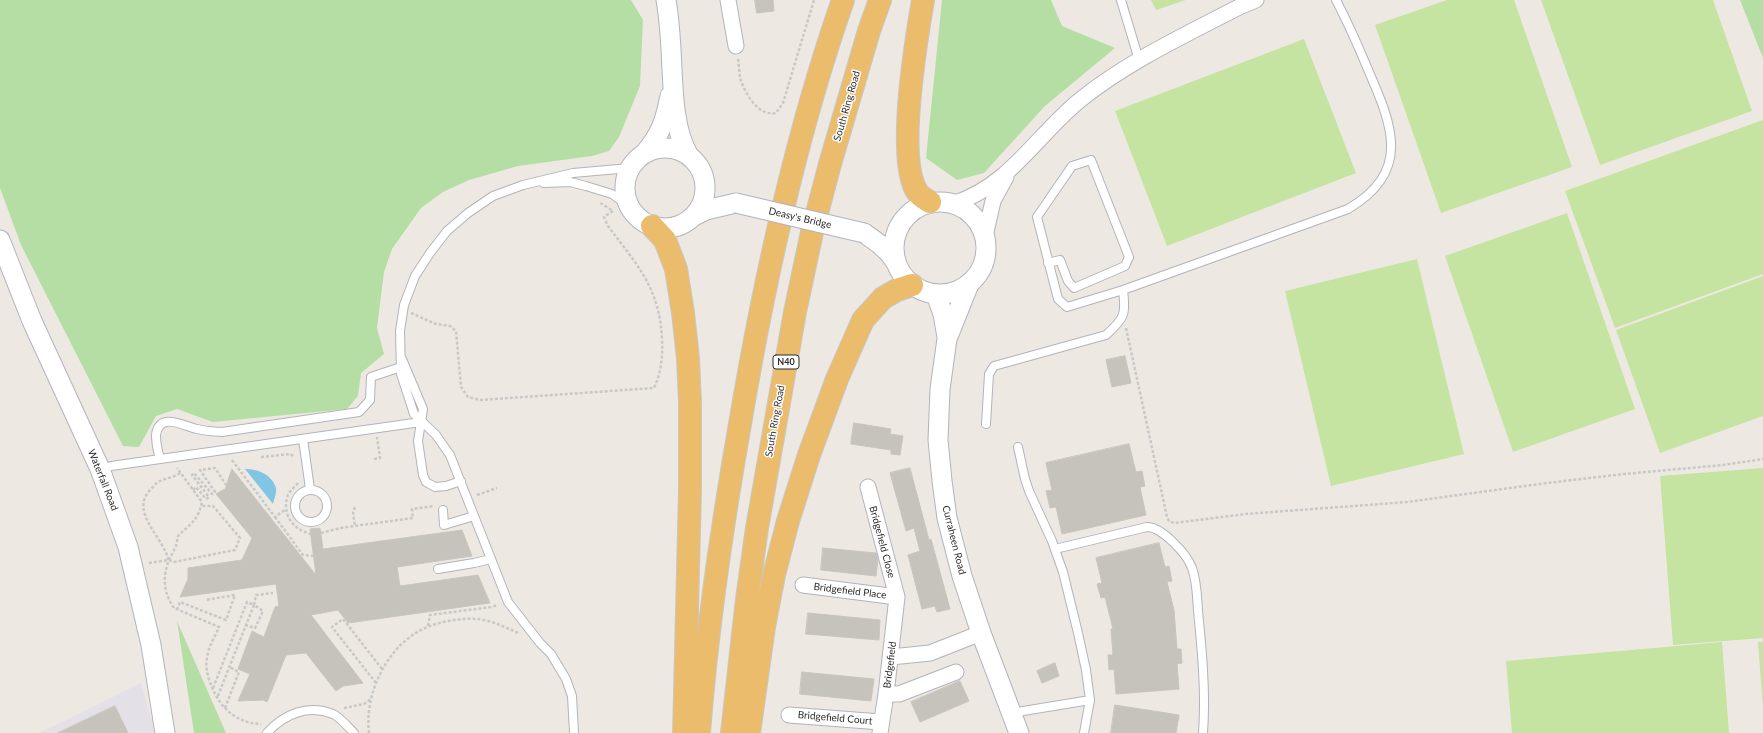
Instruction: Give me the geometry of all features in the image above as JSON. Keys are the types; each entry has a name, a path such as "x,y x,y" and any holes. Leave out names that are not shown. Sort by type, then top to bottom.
{"highway":[{"path":"699,733 721,541 745,392 761,306 797,154 815,88 843,0"},
{"name":"South Ring Road","path":"732,733 746,599 795,312 812,232 830,164 869,31 880,0"},
{"path":"923,0 911,97 908,154 916,190 922,197 930,202"},
{"path":"652,226 665,240 676,269 688,358 690,403 690,489 684,733"},
{"path":"749,733 764,627 774,575 788,521 811,448 837,378 863,320 884,298 897,290 912,285"}],"street":[{"path":"666,0 671,49 672,84 681,140 688,154"},
{"path":"728,0 736,46"},
{"path":"955,204 984,191 1008,173 1055,122 1080,100 1139,60 1239,7 1256,0"},
{"path":"644,154 656,140 663,127 672,84"},
{"path":"694,216 701,207 705,197 706,186 704,175 698,163 688,154 677,149 666,147 654,149 636,160 630,168 626,181 625,194 629,206 635,214 643,222 652,226 664,228 675,227 685,223 694,216 706,210 736,203"},
{"path":"985,236 993,201 1008,173"},
{"path":"704,175 719,190 736,203"},
{"name":"Curraheen Road","path":"864,233 892,255 896,264 903,276 912,285 924,291 936,294 948,294 959,290 969,284 976,277 986,257 985,236 979,222 968,211 955,204 943,201 930,202 909,212 901,221 895,234 893,249 896,264"},
{"name":"Deasy's Bridge","path":"736,203 864,233"},
{"name":"Curraheen Road","path":"864,233 879,231 901,221"},
{"name":"Waterfall Road","path":"0,240 32,321 100,469 128,547 151,645 165,733"},
{"name":"Curraheen Road","path":"969,284 947,339 940,389 938,440 942,487 954,547 981,633 1010,713 1019,733"},
{"name":"Curraheen Road","path":"936,294 943,314 947,339"},
{"name":"Bridgefield Close","path":"868,487 897,597"},
{"name":"Bridgefield Place","path":"803,585 897,597"},
{"name":"Bridgefield","path":"880,728 891,656 897,597"},
{"path":"891,656 930,653 981,633"},
{"path":"886,694 899,694 956,672"},
{"name":"Bridgefield Court","path":"789,715 880,728"}],"lane":[{"path":"1121,0 1139,60"},
{"path":"1048,264 1060,260 1068,281 1074,288 1125,266 1129,257 1091,160 1072,166 1037,217 1048,264 1058,298 1067,307 1123,290 1348,209 1370,194 1380,182 1391,154 1392,137 1382,103 1371,76 1336,0"},
{"path":"574,733 572,696 566,679 551,654 540,644 508,602 461,481 445,446 414,414 401,374 400,331 403,311 415,276 447,231 468,213 493,196 523,185 573,173 630,168"},
{"path":"523,185 570,182 612,194 629,206"},
{"path":"986,424 989,374 994,366 1106,335 1124,316 1123,290"},
{"path":"400,353 423,409 418,441 423,475 426,482 435,487 446,486 461,481"},
{"path":"160,459 156,435 158,429 164,423 171,421 196,429 211,432 222,432 359,412 370,400 372,377 401,367"},
{"path":"100,469 160,459 421,422"},
{"path":"303,439 310,489"},
{"path":"1018,447 1029,491 1055,549 1063,572 1078,633 1086,670 1090,700 1084,733"},
{"path":"310,489 321,492 327,501 326,512 323,517 313,522 308,522 299,516 295,507 297,497 305,490 310,489"},
{"path":"443,510 444,524 474,516"},
{"path":"1055,549 1147,526 1158,529 1183,553 1193,569 1197,598 1202,661 1203,733"},
{"path":"438,568 474,563 491,558"},
{"path":"1010,713 1090,700"},
{"path":"267,733 273,726 290,714 311,710 334,714 354,733"}],"path":[{"path":"736,46 740,78 746,91 756,106 760,109 771,114 776,113 783,103 814,0"},
{"path":"403,311 415,314 436,324 450,326 456,331 461,387 468,397 480,400 654,388 658,379 662,353 657,304 644,276 608,226 604,218 613,211 598,201"},
{"path":"1124,316 1167,517 1169,521 1174,523 1254,513 1407,502 1563,481 1723,465 1763,459"},
{"path":"374,459 380,458 377,436"},
{"path":"255,458 290,454 296,458 297,464"},
{"path":"232,460 303,555 314,556"},
{"path":"224,462 240,460"},
{"path":"170,469 185,466"},
{"path":"177,468 202,502 202,506 200,513 193,524 178,536 176,546 168,560 165,576 165,589 174,608 219,627 206,659 207,674 212,688 224,708 232,715 250,723 262,724 267,720"},
{"path":"193,490 196,487 206,499 209,497 192,475 194,472 212,494 215,492 200,470 215,468 226,485"},
{"path":"168,560 162,545 148,523 143,511 143,501 147,493 157,483 180,473"},
{"path":"299,479 297,485 288,496 286,509 288,517 294,527 311,534"},
{"path":"477,495 497,488"},
{"path":"149,563 168,560 174,562 235,550 240,538 213,506 202,506"},
{"path":"321,533 355,526 414,518 412,509 435,506"},
{"path":"355,507 353,513 355,526"},
{"path":"276,518 286,509"},
{"path":"217,698 254,605 256,595 273,593"},
{"path":"177,610 180,602 226,620 235,595 205,600"},
{"path":"212,688 247,602 263,611 255,628 246,625"},
{"path":"428,626 430,615 491,607 500,604"},
{"path":"376,683 332,626 343,619 382,669"},
{"path":"369,733 368,715 371,699 382,669 407,639 428,626 448,621 476,619 513,630 540,644"},
{"path":"224,708 239,672 229,667"},
{"path":"339,706 351,708 364,704 371,699"}],"shaded area":[{"path":"141,683 155,733 38,733 71,718"}],"green space":[{"path":"0,0 631,0 643,20 640,86 619,137 609,151 592,156 518,166 469,180 443,192 421,208 392,249 384,272 377,328 384,354 361,373 358,396 347,409 213,422 177,409 156,416 139,447 123,446 21,245 0,188"},
{"path":"942,0 1051,0 1062,26 1115,48 1045,106 984,173 957,180 926,158"},
{"path":"1151,0 1186,0 1156,10"},
{"path":"1447,0 1514,0 1572,167 1441,213 1375,25"},
{"path":"1541,0 1713,0 1752,111 1600,165"},
{"path":"1740,0 1763,0 1763,58"},
{"path":"1304,39 1356,173 1167,246 1115,111"},
{"path":"1763,120 1763,274 1615,328 1565,191"},
{"path":"1567,213 1635,409 1513,452 1445,256"},
{"path":"1417,259 1464,454 1331,486 1285,291"},
{"path":"1763,276 1763,416 1660,453 1616,330"},
{"path":"1763,468 1763,638 1673,645 1660,476"},
{"path":"177,621 226,733 194,733"},
{"path":"1722,642 1729,733 1512,733 1506,661"},
{"path":"1758,642 1763,642 1763,708"}],"water":[{"path":"245,469 259,471 271,479 276,488 273,504"}],"building":[{"path":"755,0 773,0 774,11 757,13"},
{"path":"1125,356 1131,383 1112,387 1106,360"},
{"path":"854,423 891,429 890,434 903,436 900,455 891,454 891,450 851,444"},
{"path":"1129,444 1136,472 1142,471 1145,486 1140,487 1146,515 1062,534 1056,507 1050,508 1046,491 1052,490 1046,463"},
{"path":"910,468 929,540 931,539 950,609 937,612 935,606 922,609 908,555 920,551 914,528 906,531 890,473"},
{"path":"232,469 316,575 310,529 320,528 323,549 462,530 472,556 397,567 400,586 478,575 490,603 348,623 338,610 311,615 363,683 343,686 336,691 306,653 286,655 267,702 263,700 238,701 250,674 238,669 252,631 264,637 275,607 279,606 276,584 180,597 188,579 188,568 242,560 252,538 216,494 225,489"},
{"path":"1159,543 1165,567 1169,566 1172,581 1167,582 1174,610 1177,649 1181,649 1182,663 1177,664 1179,689 1116,694 1114,669 1109,670 1108,655 1113,655 1111,629 1113,629 1105,597 1101,598 1097,584 1102,583 1096,558"},
{"path":"823,548 876,553 878,559 876,576 821,570"},
{"path":"808,613 880,620 879,640 806,634"},
{"path":"1055,663 1059,676 1042,683 1037,671"},
{"path":"802,672 874,679 871,701 800,694"},
{"path":"960,681 969,701 920,722 911,702"},
{"path":"1115,705 1179,715 1176,733 1111,733"},
{"path":"115,706 128,733 58,733"}]}
